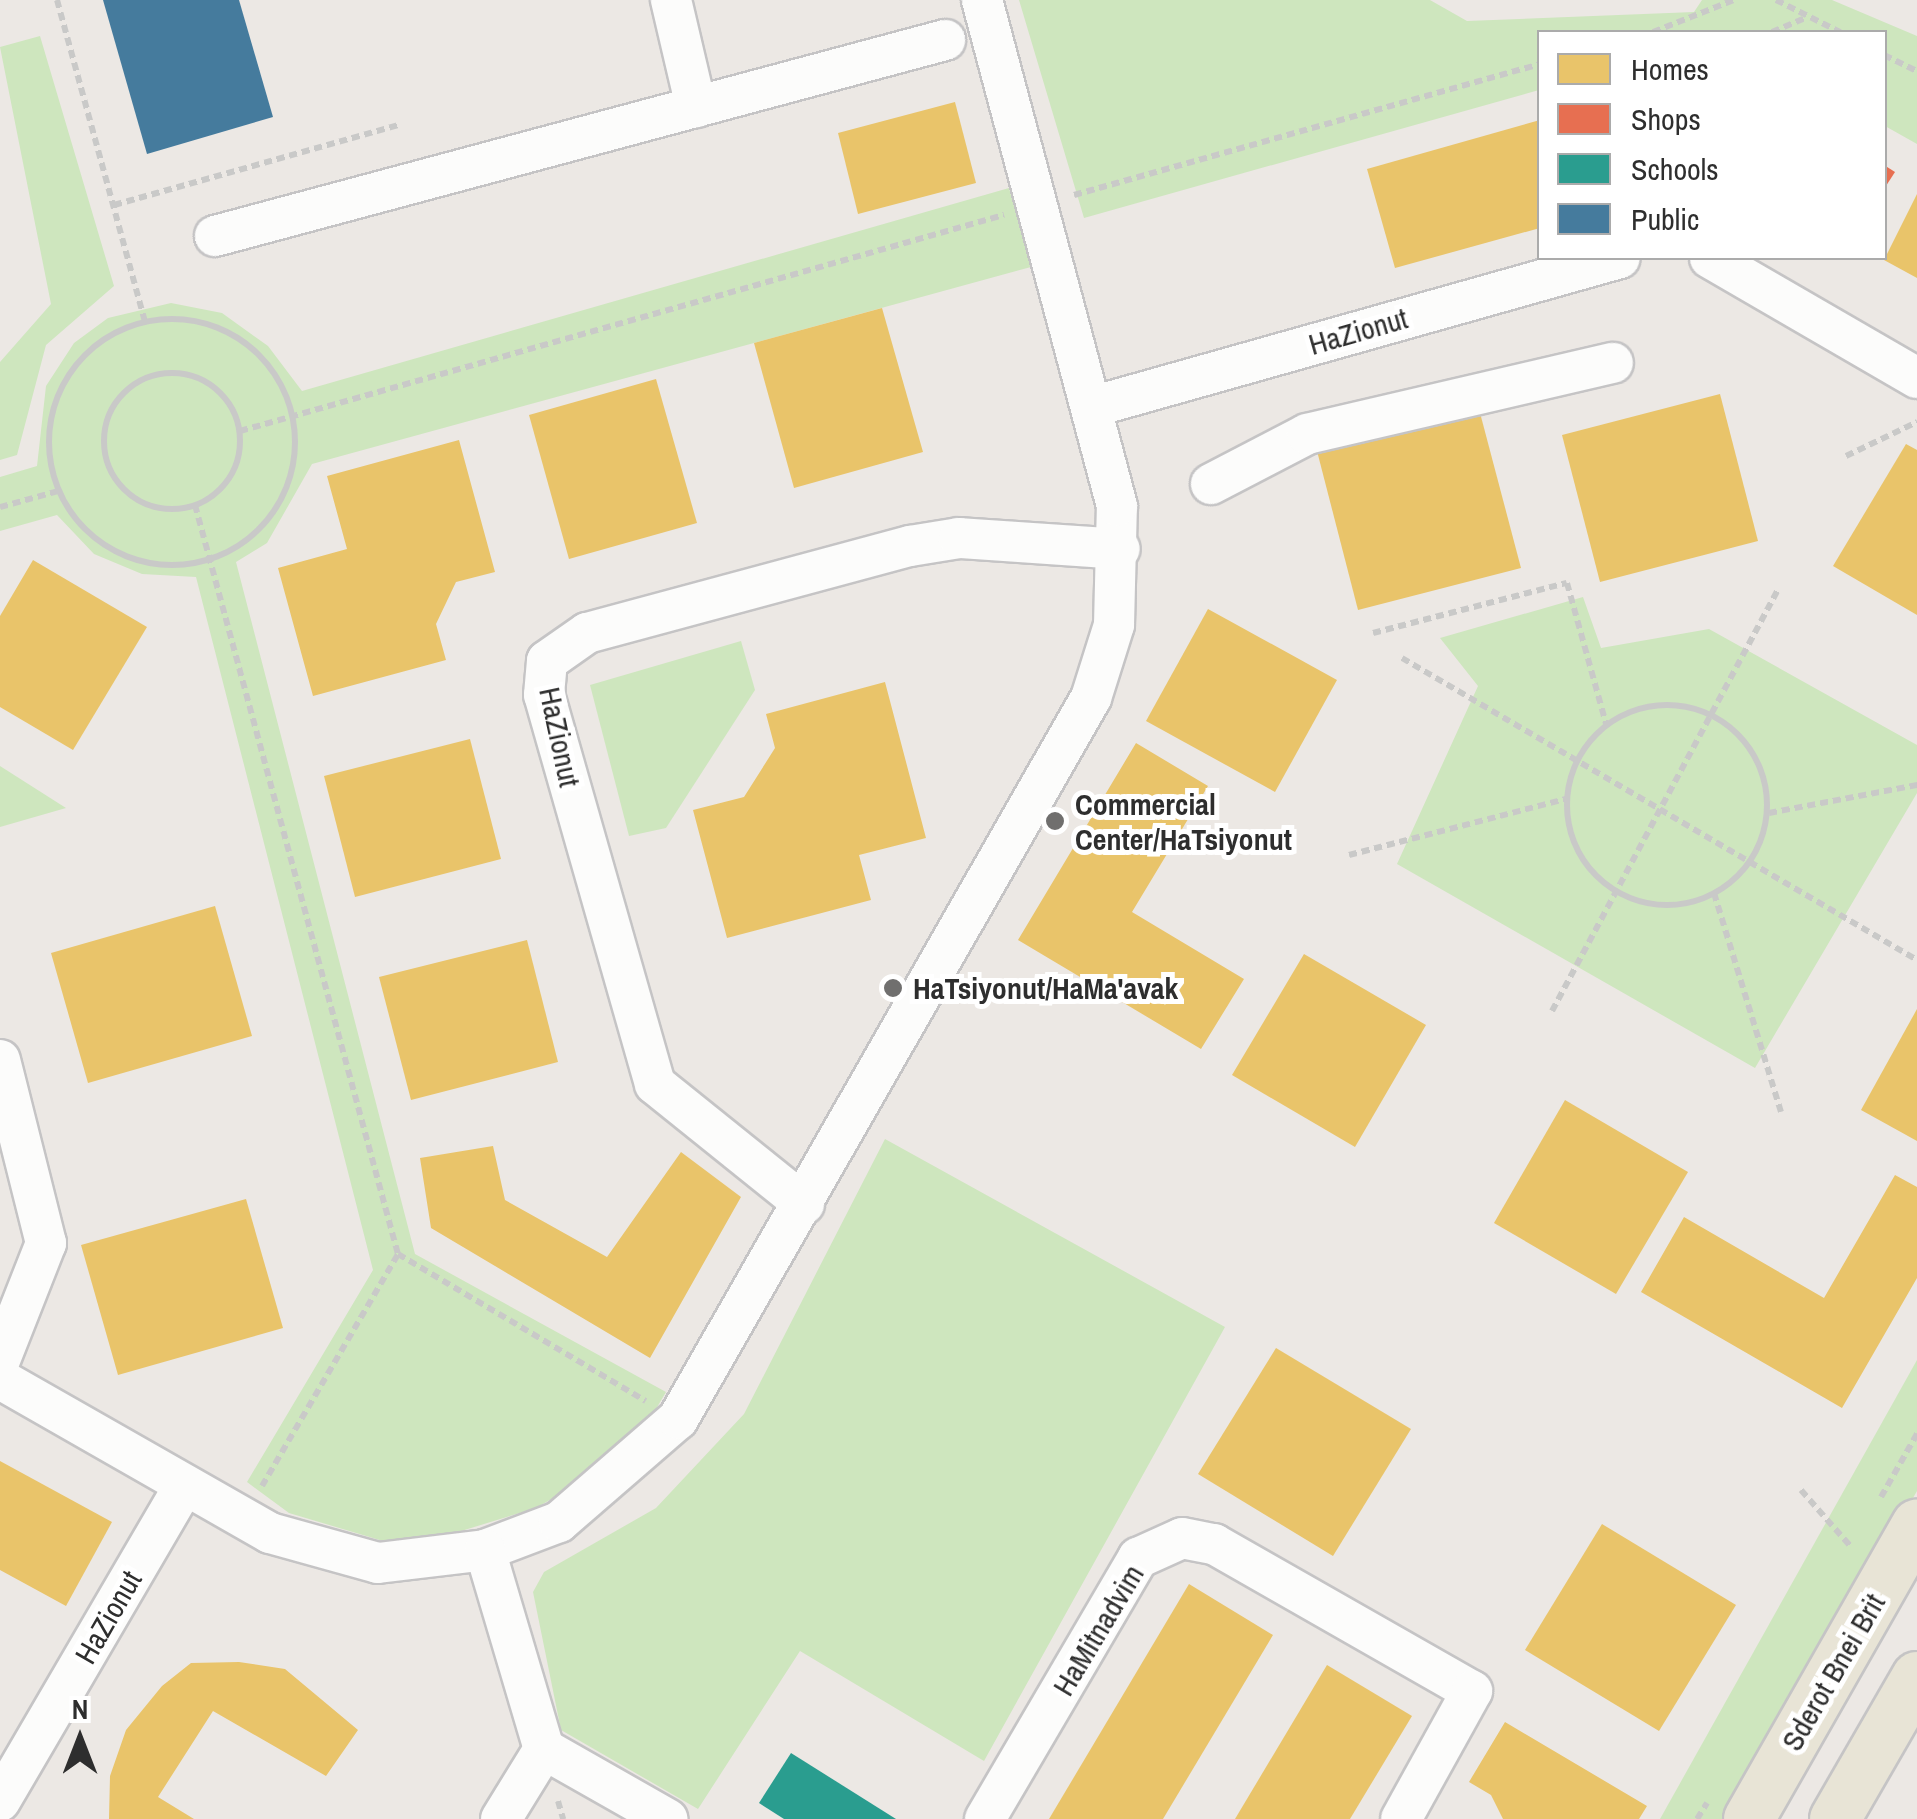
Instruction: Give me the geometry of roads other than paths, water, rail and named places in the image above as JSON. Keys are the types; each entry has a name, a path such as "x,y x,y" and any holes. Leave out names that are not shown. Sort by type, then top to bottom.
{"main road":[{"name":"Sderot Bnei Brit","path":"1748,1819 1917,1524"},
{"path":"1835,1819 1917,1677"}],"street":[{"path":"671,0 696,107"},
{"path":"0,1379 243,1518 346,1560 412,1564 485,1550 559,1522 602,1494 678,1420 1091,698 1114,625 1120,549 1095,406 982,0"},
{"path":"216,236 945,40"},
{"name":"HaZionut","path":"1095,406 1613,260"},
{"path":"1713,260 1917,378"},
{"path":"1211,484 1307,434 1614,363"},
{"name":"HaZionut","path":"804,1204 655,1084 544,695 547,661 587,633 910,546 959,538 1120,549"},
{"path":"0,1060 46,1242 0,1360"},
{"name":"HaZionut","path":"0,1801 185,1485"},
{"name":"HaMitnadvim","path":"985,1819 1138,1558 1157,1544 1214,1544 1472,1691 1402,1819"},
{"path":"485,1550 544,1749 668,1819"},
{"path":"501,1819 544,1749"}],"place":[{"name":"Commercial Center/HaTsiyonut","path":"1055,821"},
{"name":"HaTsiyonut/HaMa'avak","path":"893,988"}]}
